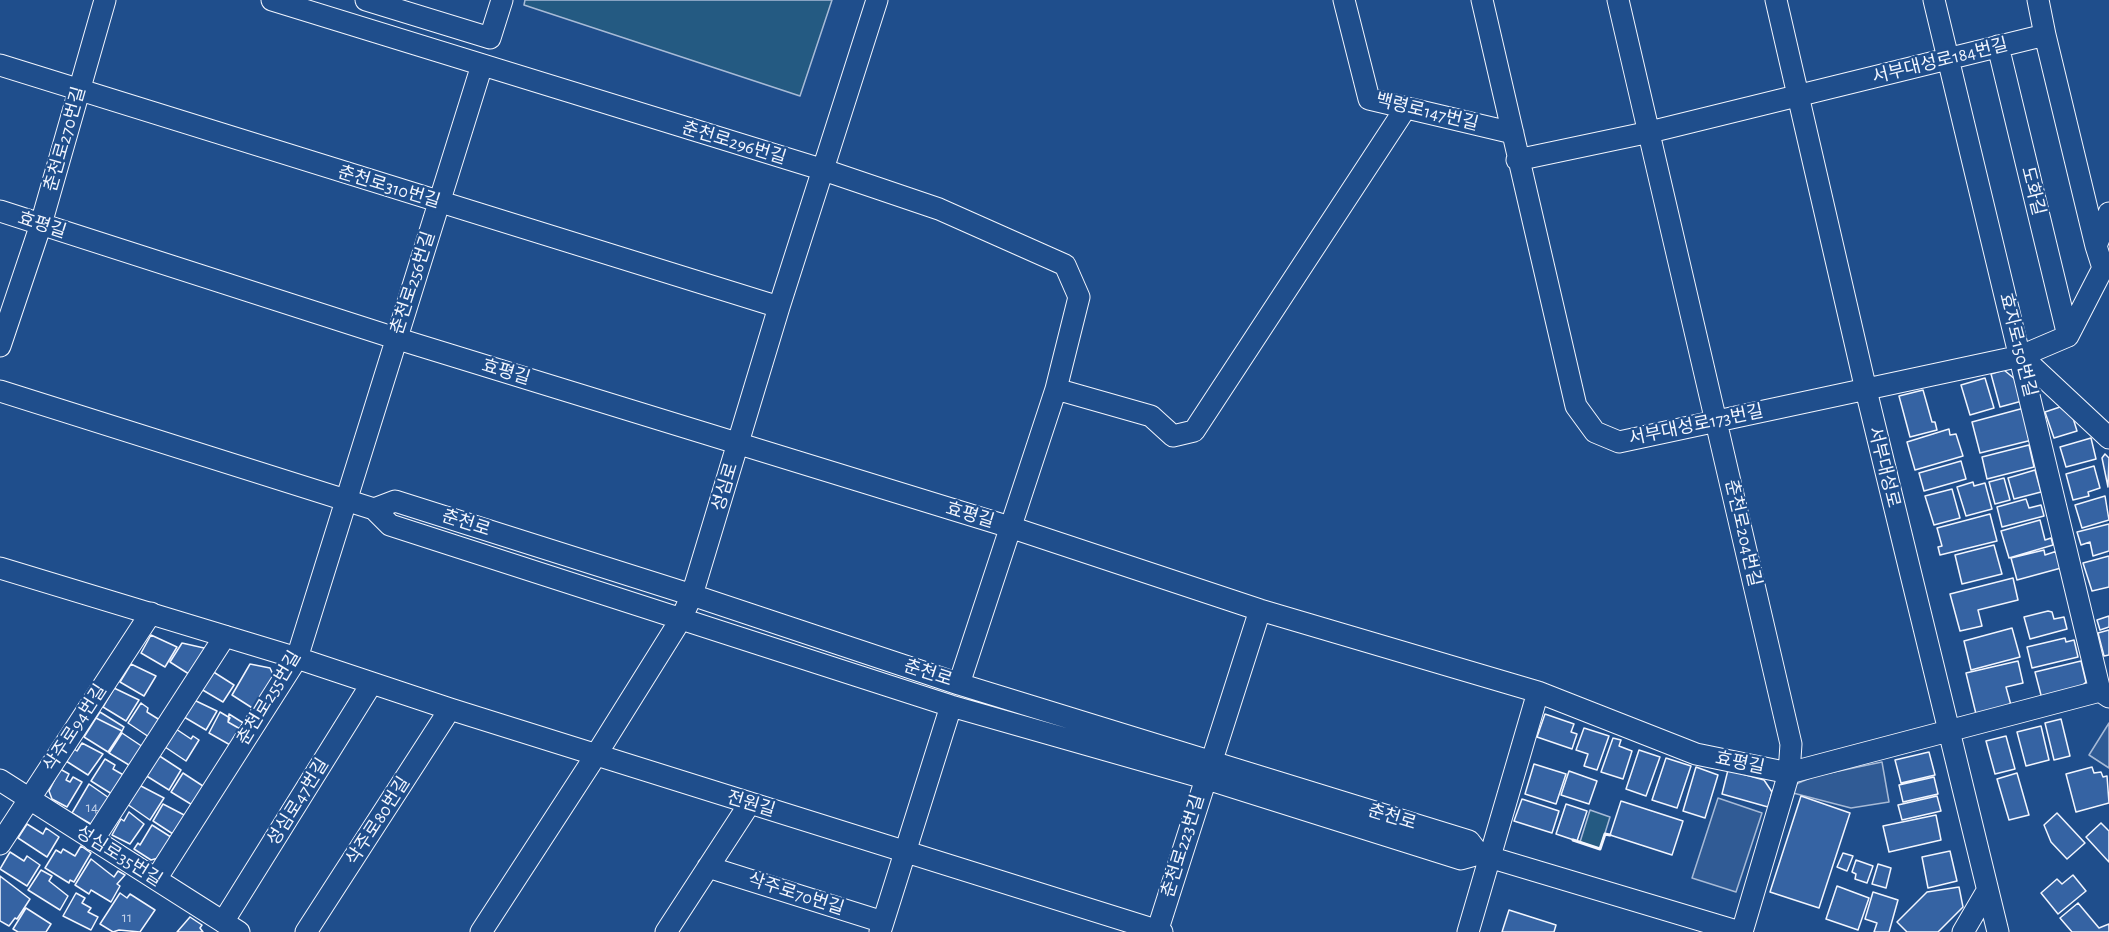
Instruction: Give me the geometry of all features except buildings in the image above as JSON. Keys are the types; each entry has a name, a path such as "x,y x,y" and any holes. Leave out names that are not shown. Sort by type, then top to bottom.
{"street":[{"name":"춘천로270번길","path":"0,346 40,224 105,0"},
{"name":"춘천로296번길","path":"272,0 824,170 939,208 1065,265 1079,297 1056,389"},
{"path":"366,0 490,38 502,0"},
{"name":"성심로","path":"481,932 681,620 692,595 779,307 878,0"},
{"name":"백령로147번길","path":"1344,0 1369,99 1513,133"},
{"name":"서부대성로173번길","path":"1482,0 1513,133 1517,160 1576,406 1595,432 1619,442 1866,390"},
{"name":"춘천로204번길","path":"1618,0 1791,744 1789,773 1741,932"},
{"name":"서부대성로","path":"1776,0 1866,390 1998,932"},
{"name":"효자로150번길","path":"1934,0 2104,694 1948,733"},
{"path":"1866,390 2021,356 2068,336 2103,268 2038,0"},
{"name":"서부대성로184번길","path":"1799,95 2045,35"},
{"name":"도화길","path":"1998,46 2068,336"},
{"name":"춘천로310번길","path":"0,64 439,203 779,307"},
{"name":"춘천로256번길","path":"345,500 482,65"},
{"path":"1517,160 1650,132 1799,95"},
{"path":"1056,389 1151,416 1173,436 1194,431 1405,109"},
{"name":"효평길","path":"0,211 395,338 1012,528 1260,610 1538,692 1696,754 1789,773 1948,733"},
{"path":"2096,246 2109,213"},
{"path":"2021,356 2109,438"},
{"name":"효평길","path":"959,684 1056,389"},
{"name":"춘천로","path":"0,391 374,509 390,525 951,706 1207,769"},
{"name":"춘천로255번길","path":"156,879 297,658 345,500"},
{"name":"춘천로","path":"374,509 395,501 692,595 959,684 1461,859 1485,855 1741,932"},
{"path":"0,568 297,658 596,755"},
{"path":"1207,769 1260,610"},
{"name":"삭주로94번길","path":"0,844 151,613"},
{"path":"93,840 225,636"},
{"name":"성심로47번길","path":"231,927 372,683"},
{"path":"1468,932 1485,855 1538,692"},
{"path":"882,927 907,853 951,706"},
{"name":"삭주로80번길","path":"306,932 450,709"},
{"name":"전원길","path":"596,755 1159,931"},
{"name":"춘천로223번길","path":"1159,931 1207,769"},
{"name":"성심로35번길","path":"0,780 231,927"},
{"path":"666,932 750,803"},
{"name":"삭주로70번길","path":"708,867 882,927"},
{"path":"1963,932 1987,891"}],"shaded area":[{"path":"525,0 832,0 800,96 524,5"},
{"path":"2109,723 2109,768 2089,755"},
{"path":"1882,762 1889,802 1851,808 1793,793 1796,784 1815,776"},
{"path":"1718,798 1762,813 1736,892 1692,878"},
{"path":"1590,810 1610,817 1600,849 1580,842"}],"wall":[{"path":"1573,840 1600,849 1605,834 1610,835"}]}
